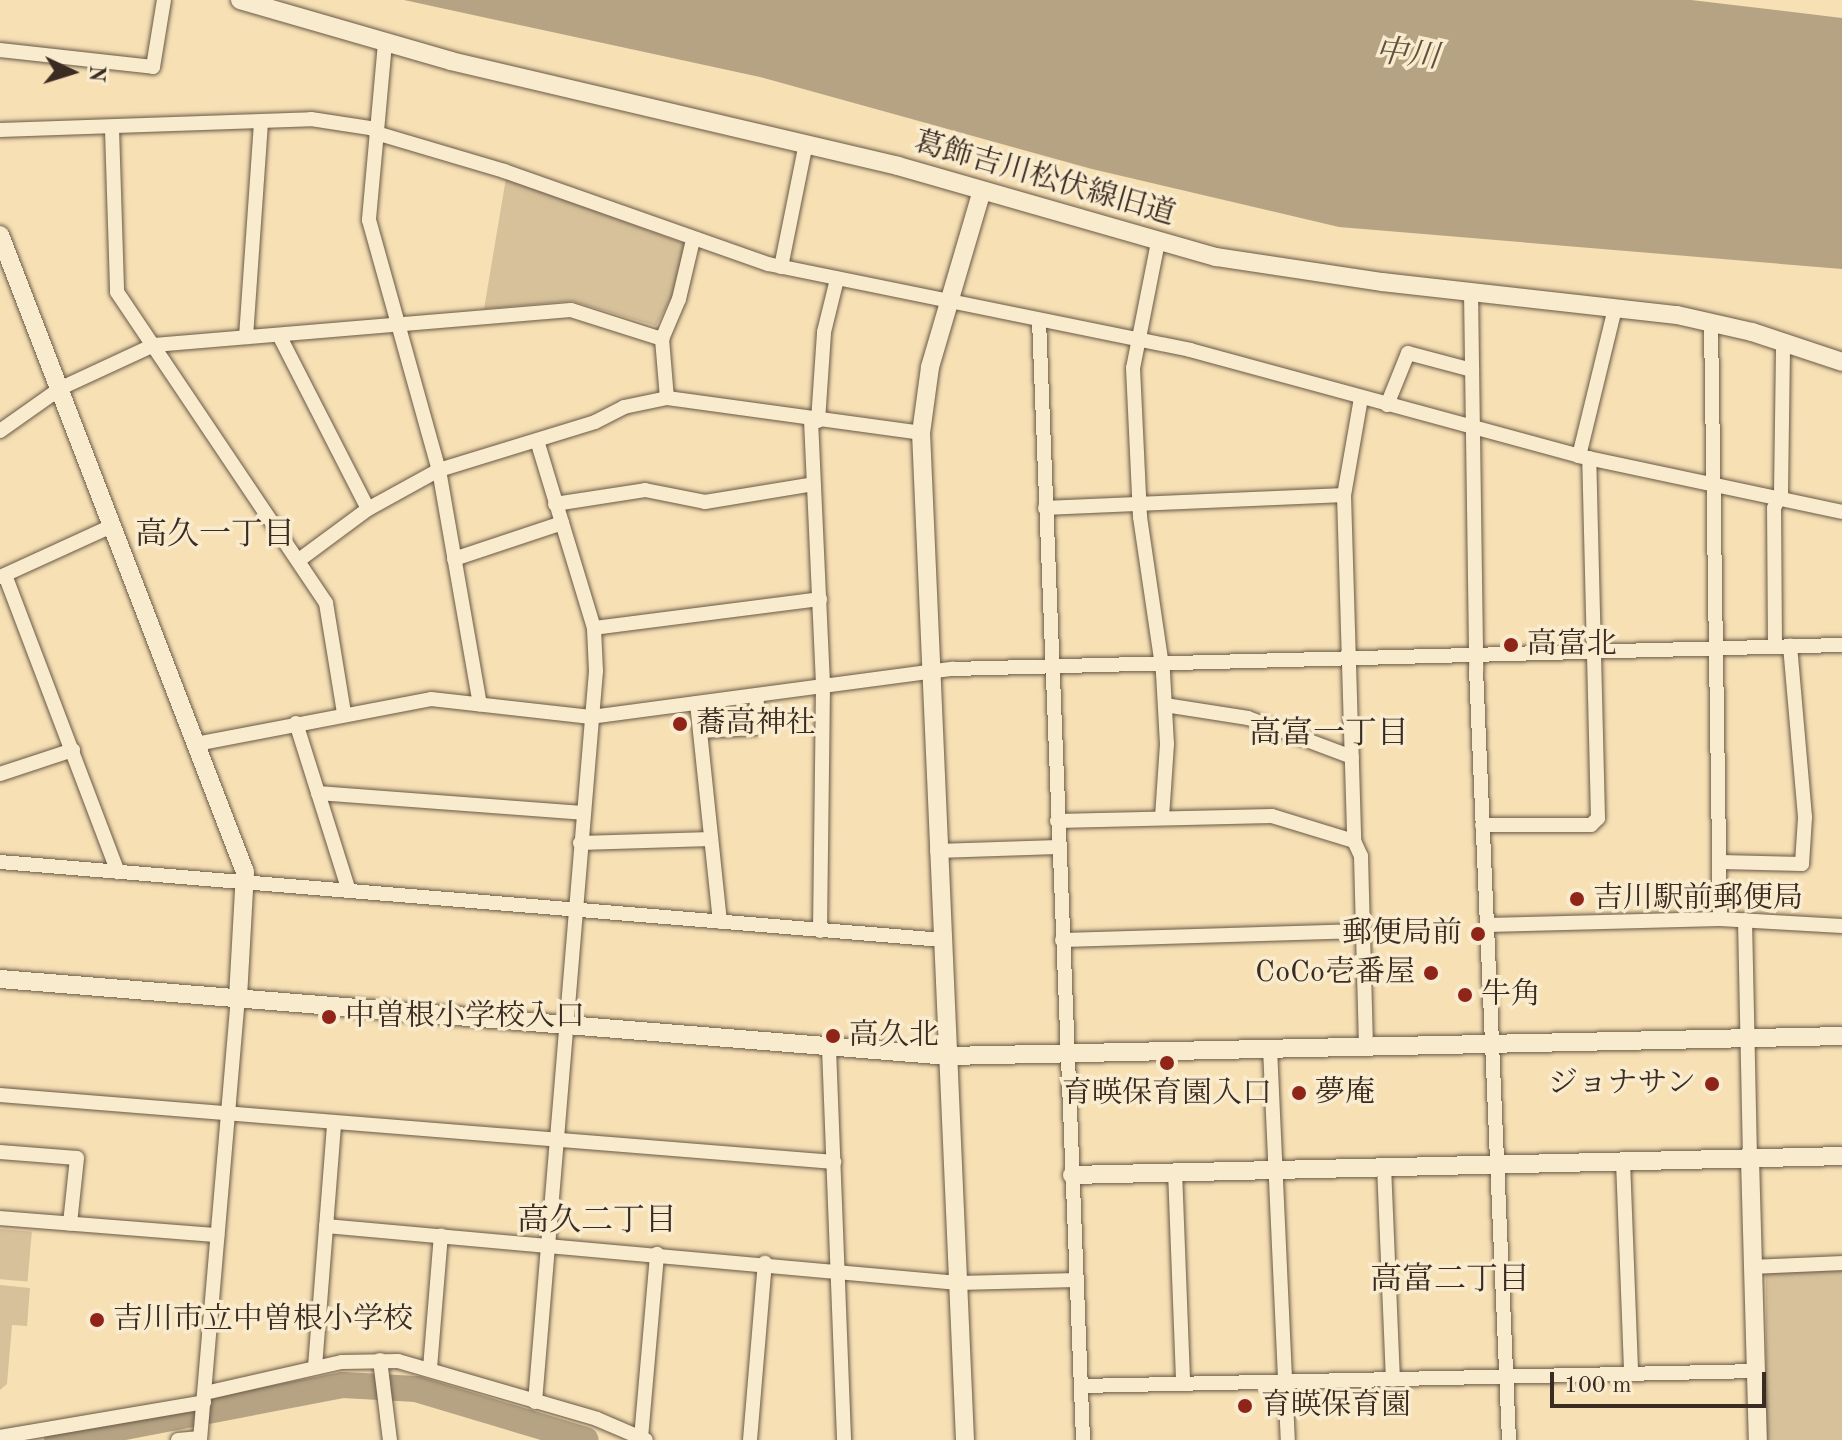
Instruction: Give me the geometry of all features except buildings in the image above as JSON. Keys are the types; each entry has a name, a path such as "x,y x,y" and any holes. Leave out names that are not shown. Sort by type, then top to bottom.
{"street":[{"path":"0,50 153,67 164,0"},
{"name":"葛飾吉川松伏線旧道","path":"240,0 385,43 806,143 982,190 1158,242 1266,266 1615,308 1711,324 1783,341 1842,362"},
{"path":"385,43 369,220 439,470 480,704"},
{"path":"0,130 112,129 311,119 376,131 504,171 693,240 781,267 1137,339 1584,457 1777,501 1842,512"},
{"path":"246,337 261,122"},
{"path":"112,129 117,292 326,603 344,713"},
{"path":"781,267 806,143"},
{"path":"965,1440 921,433 930,367 982,190"},
{"path":"667,398 662,339 679,299 693,240"},
{"path":"1158,242 1133,368 1139,503 1165,705 1162,818"},
{"path":"2,249 61,388 247,882 200,1435 178,1440"},
{"path":"820,931 823,686 814,420 824,332 837,279"},
{"path":"1471,291 1476,655 1509,1440"},
{"path":"1482,825 1591,825 1598,818 1595,651 1584,457 1615,308"},
{"path":"0,431 61,388 154,345 400,327 571,310 662,339"},
{"path":"1039,320 1083,1440"},
{"path":"1711,324 1713,648 1721,862 1720,919"},
{"path":"280,337 368,509"},
{"path":"1721,862 1802,864 1802,765 1783,646 1777,501 1783,341"},
{"path":"1387,405 1408,353 1472,370"},
{"path":"299,560 368,509 439,470 537,440 624,407 667,398 921,433"},
{"path":"1361,398 1344,495 1354,841 1361,856 1366,1046"},
{"path":"535,1402 591,717 594,628 537,440"},
{"path":"555,504 645,490 705,502 814,484"},
{"path":"1045,508 1344,495"},
{"path":"454,559 562,523"},
{"path":"112,526 2,576 73,750 118,872"},
{"path":"594,628 820,599"},
{"path":"196,744 344,713 431,699 591,717 931,671 1842,645"},
{"path":"700,731 755,728 757,696"},
{"path":"697,703 720,922"},
{"path":"1165,705 1248,718 1352,757"},
{"path":"296,723 349,891"},
{"path":"0,774 73,750"},
{"path":"318,793 582,813"},
{"path":"1057,821 1272,816 1354,841"},
{"path":"580,843 711,839"},
{"path":"937,851 1058,847"},
{"path":"0,862 942,940"},
{"path":"1487,925 1720,919 1842,926"},
{"path":"1745,920 1758,1440"},
{"path":"1062,940 1363,931"},
{"path":"0,979 948,1056 1842,1036"},
{"path":"829,1048 844,1440"},
{"path":"1270,1048 1288,1440"},
{"path":"0,1095 834,1162"},
{"path":"315,1367 334,1123"},
{"path":"0,1152 77,1158 70,1224"},
{"path":"1072,1175 1842,1156"},
{"path":"1623,1161 1631,1374"},
{"path":"1384,1166 1393,1380"},
{"path":"1175,1171 1183,1384"},
{"path":"0,1218 217,1235"},
{"path":"326,1226 838,1269 958,1283 1077,1280"},
{"path":"430,1368 441,1235"},
{"path":"0,1437 204,1397 315,1367 380,1360 430,1368 643,1439 657,1254"},
{"path":"750,1440 765,1263"},
{"path":"1752,1267 1842,1263"},
{"path":"380,1360 390,1440"},
{"path":"1081,1386 1755,1371"}],"shaded area":[{"path":"506,178 686,244 672,296 656,326 572,301 484,309"},
{"path":"0,1229 32,1232 28,1282 0,1279"},
{"path":"1766,1269 1842,1269 1842,1440 1766,1440"},
{"path":"0,1285 30,1288 27,1326 12,1325 7,1384 0,1390"}],"water":[{"name":"中川","path":"404,0 1691,0 1842,18 1842,269 1339,227 1092,169 760,77"}],"waterway":[{"path":"57,1440 343,1385 416,1389 586,1440"}],"place":[{"name":"高富北","path":"1511,645"},
{"name":"蕎高神社","path":"680,724"},
{"name":"吉川駅前郵便局","path":"1577,899"},
{"name":"郵便局前","path":"1478,934"},
{"name":"CoCo壱番屋","path":"1431,973"},
{"name":"牛角","path":"1465,995"},
{"name":"中曽根小学校入口","path":"329,1017"},
{"name":"高久北","path":"833,1036"},
{"name":"育暎保育園入口","path":"1167,1063"},
{"name":"ジョナサン","path":"1712,1084"},
{"name":"夢庵","path":"1299,1093"},
{"name":"吉川市立中曽根小学校","path":"97,1320"},
{"name":"育暎保育園","path":"1245,1406"}],"district":[{"name":"高久一丁目","path":"215,536"},
{"name":"高富一丁目","path":"1329,735"},
{"name":"高久二丁目","path":"597,1222"},
{"name":"高富二丁目","path":"1450,1281"}]}
